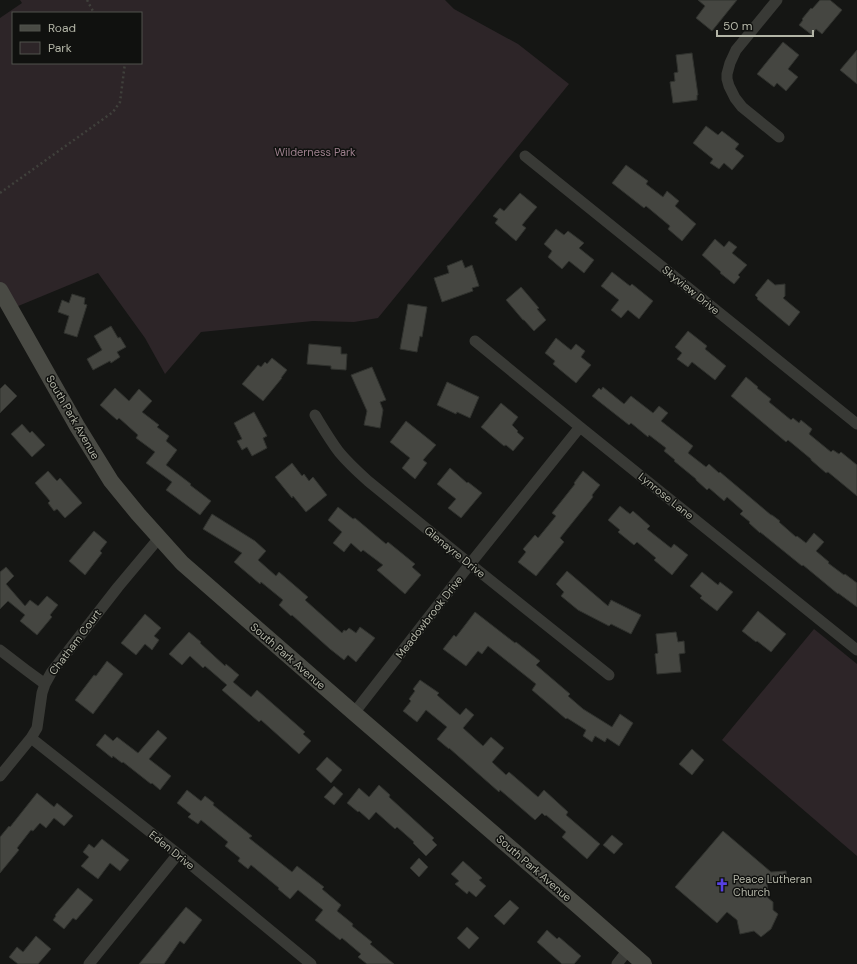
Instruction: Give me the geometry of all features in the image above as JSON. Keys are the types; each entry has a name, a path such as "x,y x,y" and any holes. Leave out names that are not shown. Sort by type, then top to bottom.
{"main road":[{"name":"South Park Avenue","path":"0,290 77,426 111,481 158,538 202,581 644,964"}],"street":[{"path":"777,0 736,50 730,63 727,79 735,98 742,106 779,137"},
{"name":"Skyview Drive","path":"525,156 857,424"},
{"name":"Lynrose Lane","path":"475,341 857,650"},
{"name":"Glenayre Drive","path":"315,415 340,452 353,467 374,486 609,675"},
{"name":"Meadowbrook Drive","path":"354,713 470,564 580,427"},
{"name":"Chatham Court","path":"0,776 31,738 37,728 42,693 51,673 158,538"},
{"path":"0,650 45,684"},
{"name":"Eden Drive","path":"31,738 178,854 311,964"},
{"path":"89,964 178,854"},
{"path":"617,964 628,950"}],"path":[{"path":"87,0 93,12"},
{"path":"0,193 113,112 120,102 125,64"}],"green space":[{"name":"Wilderness Park","path":"20,0 445,0 454,9 518,44 569,84 378,318 354,322 313,321 201,332 165,374 145,338 98,273 11,309 0,290 0,18 22,3"},
{"path":"814,629 857,664 857,856 722,740"}],"building":[{"path":"698,0 737,0 712,31 696,18 705,6"},
{"path":"820,0 830,0 842,10 822,34 816,29 812,35 799,25 811,8 812,9"},
{"path":"783,42 799,55 788,69 798,77 786,91 777,83 774,87 757,74"},
{"path":"857,50 857,84 840,70"},
{"path":"692,53 698,95 697,100 673,103 670,82 675,81 674,73 678,72 676,55"},
{"path":"706,126 718,135 722,131 739,144 735,149 744,156 732,170 724,163 719,169 710,163 713,159 693,143"},
{"path":"626,165 648,181 646,184 663,197 667,191 679,201 675,206 696,224 682,241 668,229 670,226 646,206 644,208 612,183"},
{"path":"520,193 537,207 522,225 526,228 516,241 495,223 498,219 493,216 500,208 504,211"},
{"path":"556,229 564,235 568,231 584,243 579,248 594,260 584,273 569,261 562,269 548,257 552,251 544,244"},
{"path":"715,239 724,247 729,241 737,247 732,253 747,265 738,275 740,277 734,284 720,273 721,272 702,255"},
{"path":"462,260 465,268 472,265 479,286 472,288 473,291 442,302 434,278 449,273 447,266"},
{"path":"612,272 630,286 632,284 653,301 639,319 628,310 621,318 611,310 619,300 601,286"},
{"path":"768,279 775,285 785,284 785,296 783,298 800,312 789,326 757,299 758,298 755,295"},
{"path":"521,287 539,308 537,309 546,320 534,331 506,300"},
{"path":"72,294 85,298 84,304 87,305 77,337 64,333 69,316 58,312 62,300 69,303"},
{"path":"408,304 427,307 422,337 420,336 417,352 400,349"},
{"path":"111,326 118,338 120,337 126,347 117,352 120,357 111,363 110,361 93,370 87,359 102,350 94,336"},
{"path":"688,331 707,346 705,349 726,366 715,380 692,362 688,367 677,359 682,353 675,347"},
{"path":"556,338 571,350 576,344 585,351 581,357 591,365 576,383 553,364 555,361 545,353"},
{"path":"309,344 341,347 341,354 347,354 346,370 331,369 331,366 307,364"},
{"path":"272,358 287,370 263,401 242,384 258,365 261,367 265,362 267,364"},
{"path":"372,367 386,400 380,402 383,410 380,428 364,425 367,411 351,375"},
{"path":"746,377 771,399 769,402 791,420 793,418 799,423 801,420 812,429 809,434 831,452 833,450 839,454 841,452 857,465 857,496 828,472 826,473 788,440 786,442 731,396"},
{"path":"447,382 479,397 470,418 457,412 456,414 437,405"},
{"path":"5,384 17,396 0,413 0,389"},
{"path":"603,387 624,404 631,396 653,413 659,406 668,413 661,421 693,446 688,453 706,467 709,464 719,473 720,472 780,521 779,522 796,537 797,536 806,543 814,533 824,542 816,551 829,562 828,563 857,583 857,607 760,533 740,514 743,511 727,497 724,501 709,488 707,490 664,451 666,448 649,435 648,437 631,423 629,425 592,396 599,388 601,390"},
{"path":"115,388 129,401 139,389 152,401 142,412 159,425 157,427 169,436 166,441 177,450 166,465 211,501 200,515 166,490 172,482 146,463 155,452 136,438 138,435 119,418 117,420 100,405"},
{"path":"501,403 518,417 512,425 524,438 513,451 506,445 504,446 481,427"},
{"path":"254,412 267,436 263,438 267,448 252,456 247,447 242,450 237,441 242,439 234,423"},
{"path":"406,421 436,445 423,460 427,463 415,479 402,468 410,458 390,442"},
{"path":"22,424 30,433 32,431 45,445 32,457 11,434"},
{"path":"292,463 302,476 304,474 309,481 313,477 327,495 306,512 275,477"},
{"path":"450,468 467,483 468,482 482,493 461,518 448,508 456,499 437,484"},
{"path":"48,471 57,481 60,478 82,503 65,518 57,509 54,511 48,503 50,501 35,483"},
{"path":"583,471 600,485 592,495 593,497 560,538 564,542 536,576 518,562 526,552 523,549 535,535 538,538 556,516 552,513 575,484 574,483"},
{"path":"620,506 630,514 633,511 650,526 647,529 671,548 674,544 688,555 672,575 654,560 656,558 637,542 634,545 618,532 620,530 608,520"},
{"path":"338,507 353,519 355,518 386,544 388,542 415,564 412,567 421,575 405,594 377,570 383,565 363,550 361,552 351,543 344,552 333,543 342,532 328,520"},
{"path":"212,514 255,541 266,551 258,560 276,576 279,572 308,597 305,600 342,633 344,630 346,631 349,628 356,633 360,627 375,638 356,662 348,655 344,660 330,649 279,605 283,600 261,582 260,584 234,562 242,553 203,529"},
{"path":"94,531 107,542 100,551 102,553 85,575 69,561"},
{"path":"6,567 14,576 6,584 25,606 30,600 38,606 47,596 58,605 50,615 52,617 37,635 20,621 25,615 8,601 0,609 0,572"},
{"path":"567,571 608,606 611,600 641,615 631,634 611,624 609,626 578,610 561,596 564,592 556,584"},
{"path":"702,572 718,585 720,582 733,592 717,611 700,598 702,596 690,586"},
{"path":"758,611 786,634 771,652 742,631"},
{"path":"475,612 540,661 536,665 570,694 568,696 583,709 612,727 620,714 633,723 619,746 607,738 605,742 595,736 592,742 583,736 586,730 567,718 566,719 532,690 536,684 488,646 482,654 478,651 466,666 443,649 454,635 456,637"},
{"path":"145,614 161,628 154,636 159,640 152,650 145,644 136,655 121,643"},
{"path":"189,632 225,666 226,664 239,675 233,682 251,697 257,690 305,732 303,734 311,741 299,754 261,720 259,722 222,690 227,685 205,666 203,668 190,656 182,665 169,654"},
{"path":"676,632 678,642 684,641 685,653 679,654 681,672 657,674 655,654 658,653 656,634"},
{"path":"107,661 123,674 93,714 75,700"},
{"path":"420,680 439,693 437,695 460,715 466,708 474,715 463,728 483,746 491,737 504,748 492,762 506,775 509,772 538,797 544,790 568,812 566,815 600,844 587,859 562,837 566,832 546,815 545,816 542,813 535,820 500,790 499,792 437,739 447,727 426,710 417,722 403,711 411,701 409,699 415,691 413,689"},
{"path":"158,730 167,738 149,759 171,776 160,790 123,762 122,763 113,756 112,758 96,745 105,734 113,741 117,737 138,753"},
{"path":"692,749 704,760 692,775 679,764"},
{"path":"327,757 342,770 331,783 316,769"},
{"path":"379,785 390,795 389,797 434,838 432,840 437,845 426,856 413,843 414,842 397,827 395,829 376,812 369,820 347,803 359,788 369,797"},
{"path":"334,786 343,794 334,805 324,797"},
{"path":"187,790 201,801 205,796 214,803 213,805 252,836 249,838 292,872 297,866 324,887 322,889 341,905 337,911 353,924 352,926 372,942 370,944 394,964 367,964 358,957 361,954 342,938 340,940 315,920 323,910 298,890 290,899 251,865 248,869 238,861 240,858 225,846 228,842 201,820 198,824 188,817 191,814 177,803"},
{"path":"37,793 54,807 57,803 73,816 64,826 54,818 46,828 40,823 33,831 31,830 17,848 19,850 0,873 0,837 9,826 10,827"},
{"name":"Peace Lutheran Church","path":"723,831 771,872 786,871 787,882 767,883 768,898 773,902 773,910 778,914 771,929 761,937 754,931 740,934 737,920 727,912 717,923 675,887"},
{"path":"612,835 623,844 614,854 603,845"},
{"path":"102,839 129,860 120,871 110,863 98,879 81,866 89,857 83,852 89,844 94,848"},
{"path":"419,858 428,867 419,877 410,868"},
{"path":"463,861 482,878 479,880 486,886 476,897 469,891 467,894 455,884 459,881 451,874"},
{"path":"78,888 93,900 76,920 73,918 64,929 53,920 56,916 55,915"},
{"path":"510,900 519,908 504,925 494,916"},
{"path":"186,907 202,920 184,944 180,941 164,964 139,964"},
{"path":"467,927 479,938 469,949 457,938"},
{"path":"547,930 557,939 559,937 581,956 574,964 562,964 537,942"},
{"path":"36,936 51,949 38,964 18,964 9,957 17,947 23,952"}],"place":[{"name":"Peace Lutheran Church","path":"722,885"}]}
